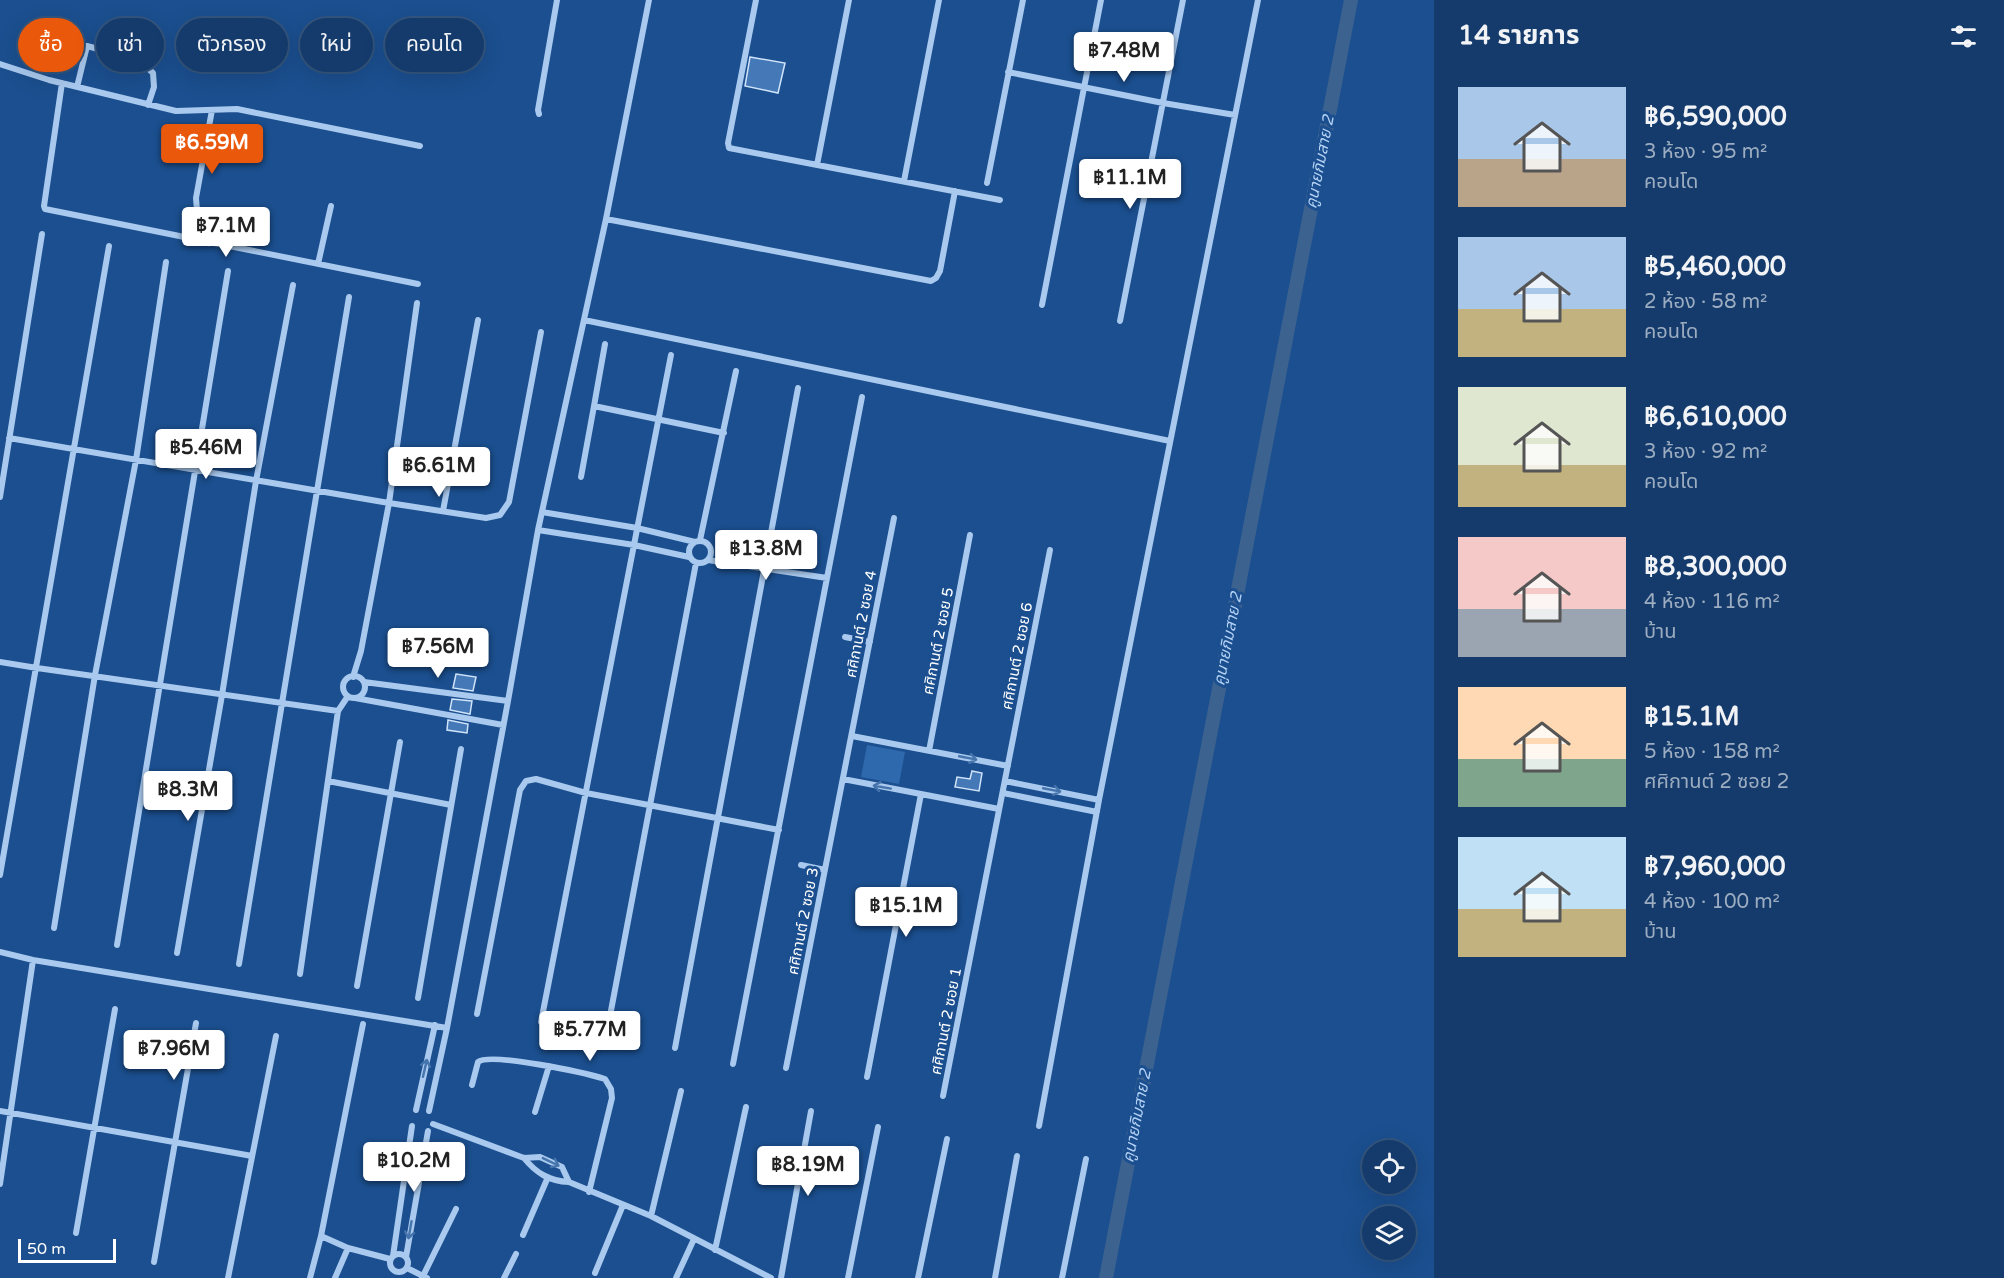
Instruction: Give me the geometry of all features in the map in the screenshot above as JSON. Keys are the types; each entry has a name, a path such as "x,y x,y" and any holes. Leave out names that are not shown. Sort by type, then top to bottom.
{"street":[{"path":"539,114 557,0"},
{"path":"429,1111 447,1028 538,531 606,219 649,0"},
{"path":"756,0 728,142 729,148 1000,200"},
{"path":"817,165 849,0"},
{"path":"904,181 939,0"},
{"path":"987,183 1023,0"},
{"path":"1042,305 1101,0"},
{"path":"1120,321 1183,0"},
{"path":"1039,1126 1099,800 1258,0"},
{"path":"77,87 87,46 139,60 153,73 154,87 148,105"},
{"path":"0,64 62,83 176,111 237,109 420,146"},
{"path":"1008,72 1163,103 1235,114"},
{"path":"62,83 44,208 418,284"},
{"path":"209,243 198,223 196,198 212,110"},
{"path":"606,219 931,281 940,271 955,191"},
{"path":"318,264 331,206"},
{"path":"0,497 42,234"},
{"path":"0,875 109,246"},
{"path":"54,928 95,675 136,460 166,262"},
{"path":"117,945 228,271"},
{"path":"177,952 222,695 256,480 293,285"},
{"path":"239,964 349,297"},
{"path":"353,677 361,651 389,503 417,303"},
{"path":"443,511 478,320"},
{"path":"584,320 1170,441"},
{"path":"9,438 486,518 500,515 509,502 541,332"},
{"path":"581,477 605,344"},
{"path":"541,1022 671,355"},
{"path":"689,557 689,548 698,541 736,372"},
{"path":"675,1048 798,388"},
{"path":"734,1064 862,397"},
{"path":"594,406 724,433"},
{"path":"538,531 634,545 689,557 700,564 711,556 711,547 698,541 638,528 542,513"},
{"name":"ศศิกานต์ 2 ซอย 4","path":"843,779 894,518"},
{"name":"ศศิกานต์ 2 ซอย 5","path":"929,751 970,535"},
{"name":"ศศิกานต์ 2 ซอย 6","path":"1003,793 1050,550"},
{"path":"708,560 827,578"},
{"path":"606,1037 696,563"},
{"path":"845,637 870,642"},
{"path":"0,662 338,711"},
{"path":"503,725 348,696 344,685 349,678 353,677 364,682 508,701"},
{"path":"356,698 365,690 364,682"},
{"path":"300,974 338,711 348,696"},
{"path":"852,736 1008,766"},
{"path":"357,986 400,742"},
{"path":"418,998 461,749"},
{"path":"477,1014 520,790 526,781 536,779 650,807 778,830"},
{"path":"843,779 999,808"},
{"name":"ศศิกานต์ 2 ซอย 3","path":"786,1068 843,779"},
{"path":"328,781 451,805"},
{"path":"1005,781 1099,800"},
{"path":"1003,793 1097,812"},
{"name":"ศศิกานต์ 2 ซอย 1","path":"943,1096 1003,793"},
{"path":"867,1077 921,794"},
{"path":"801,865 825,870"},
{"path":"0,952 33,960 447,1028"},
{"path":"0,1184 33,960"},
{"path":"76,1233 115,1009"},
{"path":"154,1262 196,1023"},
{"path":"310,1278 321,1236 363,1024"},
{"path":"416,1110 435,1025"},
{"path":"228,1278 276,1036"},
{"path":"472,1086 478,1062 481,1059 549,1066 605,1079 612,1098 589,1192"},
{"path":"536,1112 549,1066"},
{"path":"651,1216 681,1091"},
{"path":"715,1250 746,1107"},
{"path":"0,1111 252,1156"},
{"path":"781,1278 811,1112"},
{"path":"433,1124 524,1158 540,1157 562,1167 569,1182"},
{"path":"412,1126 389,1265 393,1271 399,1273 407,1268 406,1257 428,1131"},
{"path":"848,1278 878,1127"},
{"path":"918,1278 947,1139"},
{"path":"995,1278 1017,1156"},
{"path":"524,1158 535,1172 556,1181 569,1182 651,1216 760,1276 771,1278"},
{"path":"1062,1278 1086,1159"},
{"path":"523,1235 548,1177"},
{"path":"595,1273 623,1205"},
{"path":"407,1268 424,1277 456,1209"},
{"path":"321,1236 348,1248 391,1257 399,1254 406,1257"},
{"path":"676,1278 694,1239"},
{"path":"335,1278 348,1248"},
{"path":"504,1278 516,1254"}],"shaded area":[{"path":"867,745 905,752 899,784 861,777"}],"building":[{"path":"750,57 785,63 778,93 745,86"},
{"path":"456,674 476,677 473,691 453,688"},
{"path":"452,699 472,701 470,714 450,710"},
{"path":"448,720 468,724 467,733 447,730"},
{"path":"972,771 982,773 979,791 955,787 957,777 970,779"}],"waterway":[{"name":"คูนายกิมสาย 2","path":"1106,1278 1351,0"}]}
